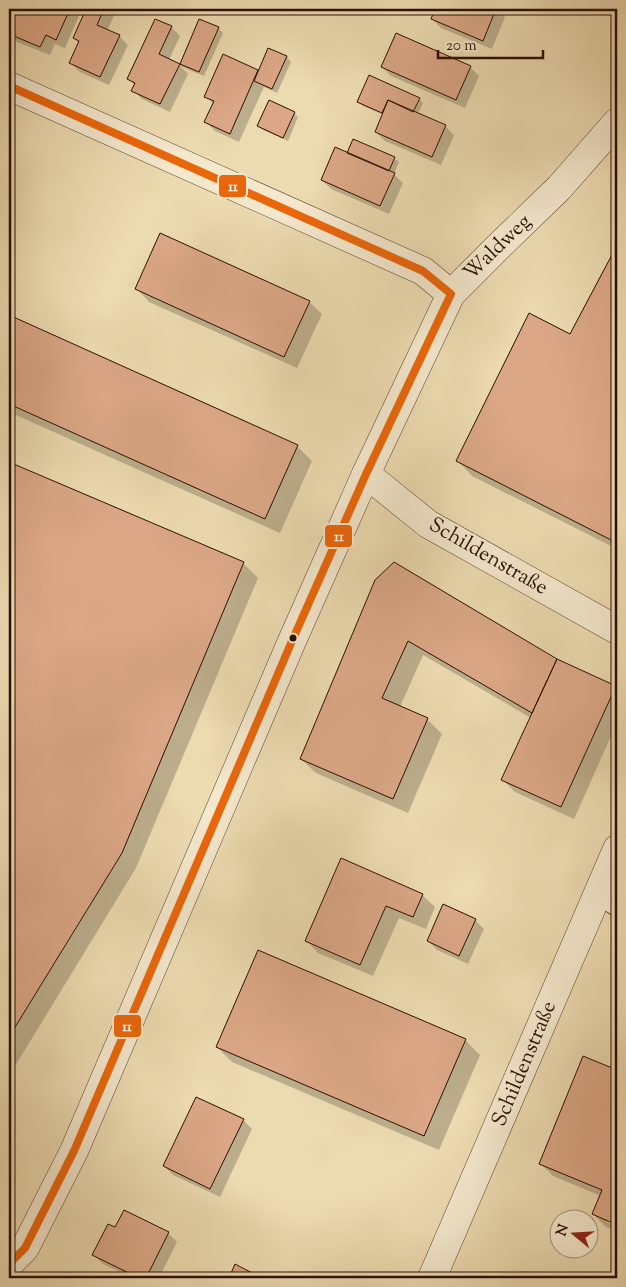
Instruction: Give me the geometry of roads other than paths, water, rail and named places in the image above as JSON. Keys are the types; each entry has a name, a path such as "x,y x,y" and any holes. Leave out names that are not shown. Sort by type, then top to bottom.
{"street":[{"path":"9,86 423,271 451,294"},
{"name":"Waldweg","path":"9,1264 25,1248 74,1151 292,641 366,474 451,294 560,188 617,122"},
{"name":"Schildenstraße","path":"366,474 428,524 617,630"},
{"name":"Schildenstraße","path":"432,1278 607,900 617,849"}]}
